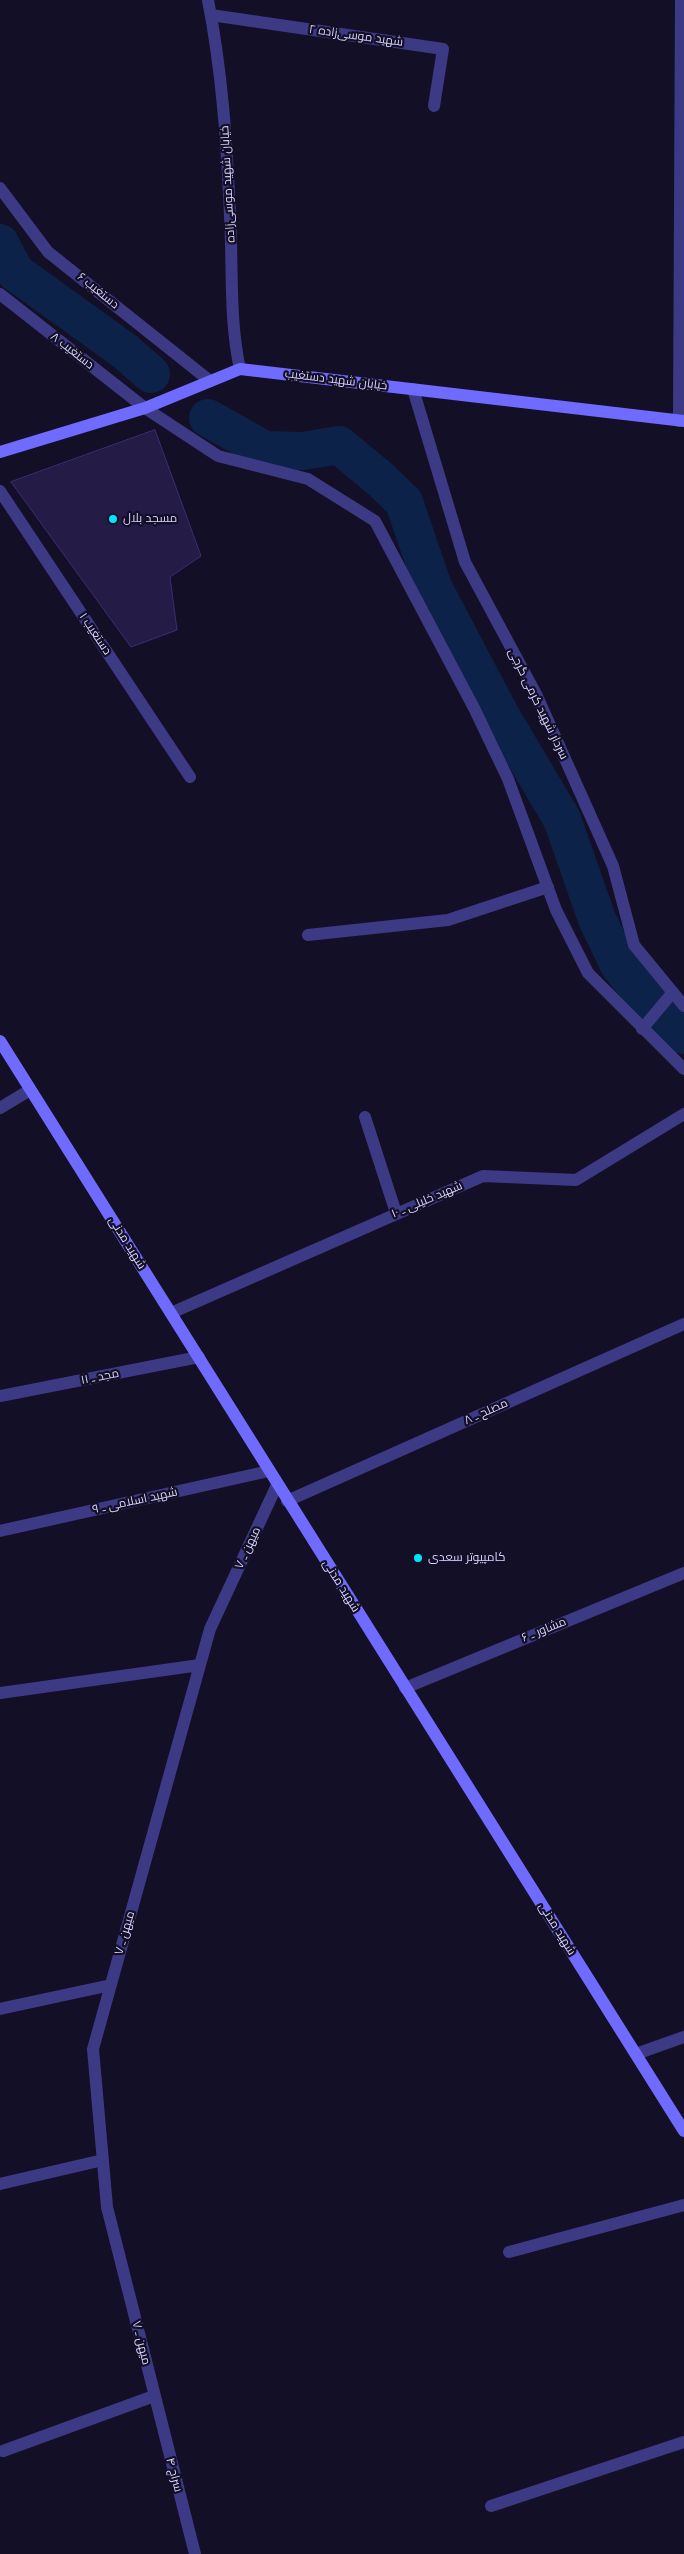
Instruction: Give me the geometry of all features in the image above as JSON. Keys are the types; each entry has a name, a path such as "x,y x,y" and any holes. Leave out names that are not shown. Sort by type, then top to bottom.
{"street":[{"name":"خیابان شهید موسی‌زاده","path":"208,0 219,58 230,216 235,346 240,369"},
{"path":"681,0 682,421"},
{"name":"شهید موسی‌زاده ۲","path":"211,15 443,49 434,106"},
{"name":"دستغیب ۶","path":"0,188 48,252 210,381"},
{"name":"دستغیب ۸","path":"0,294 145,408 218,456 308,479 375,521 474,708 508,779 556,910 588,973 684,1070"},
{"name":"خیابان شهید دستغیب","path":"0,452 145,408 240,369 682,421"},
{"name":"سردار شهید کرمی گرجی","path":"414,389 465,562 536,694 613,866 634,945 684,1006"},
{"name":"دستغیب ۱","path":"0,491 190,777"},
{"path":"308,935 448,920 548,887"},
{"path":"642,1028 673,992"},
{"name":"شهید مدنی","path":"0,1041 684,2131"},
{"path":"0,1108 30,1090"},
{"name":"شهید خلیلی ـ ۱۰","path":"171,1313 483,1176 576,1180 684,1114"},
{"path":"365,1117 396,1213"},
{"name":"مصلح ـ ۸","path":"287,1501 684,1324"},
{"name":"مجد ـ ۱۱","path":"0,1396 199,1357"},
{"name":"شهید اسلامی ـ ۹","path":"0,1530 270,1471"},
{"name":"میهن ـ ۷","path":"154,2396 107,2207 93,2049 210,1629 277,1485"},
{"name":"مشاور ـ ۶","path":"405,1688 684,1573"},
{"path":"0,1693 200,1665"},
{"path":"0,2009 110,1986"},
{"path":"636,2054 684,2037"},
{"path":"0,2184 103,2160"},
{"path":"509,2252 684,2205"},
{"path":"3,2451 154,2396"},
{"name":"سراج ۴","path":"154,2396 195,2554"},
{"path":"490,2506 684,2442"}],"building":[{"name":"مسجد بلال","path":"155,430 201,556 170,577 177,630 131,647 11,482"}],"waterway":[{"path":"0,243 15,272 126,352 151,374"},
{"path":"208,418 265,450 303,451 339,445 379,478 404,502 433,587 501,716 562,819 597,919 619,965 640,991 684,1035"}],"place":[{"name":"مسجد بلال","path":"113,519"},
{"name":"کامپیوتر سعدی","path":"418,1558"}]}
